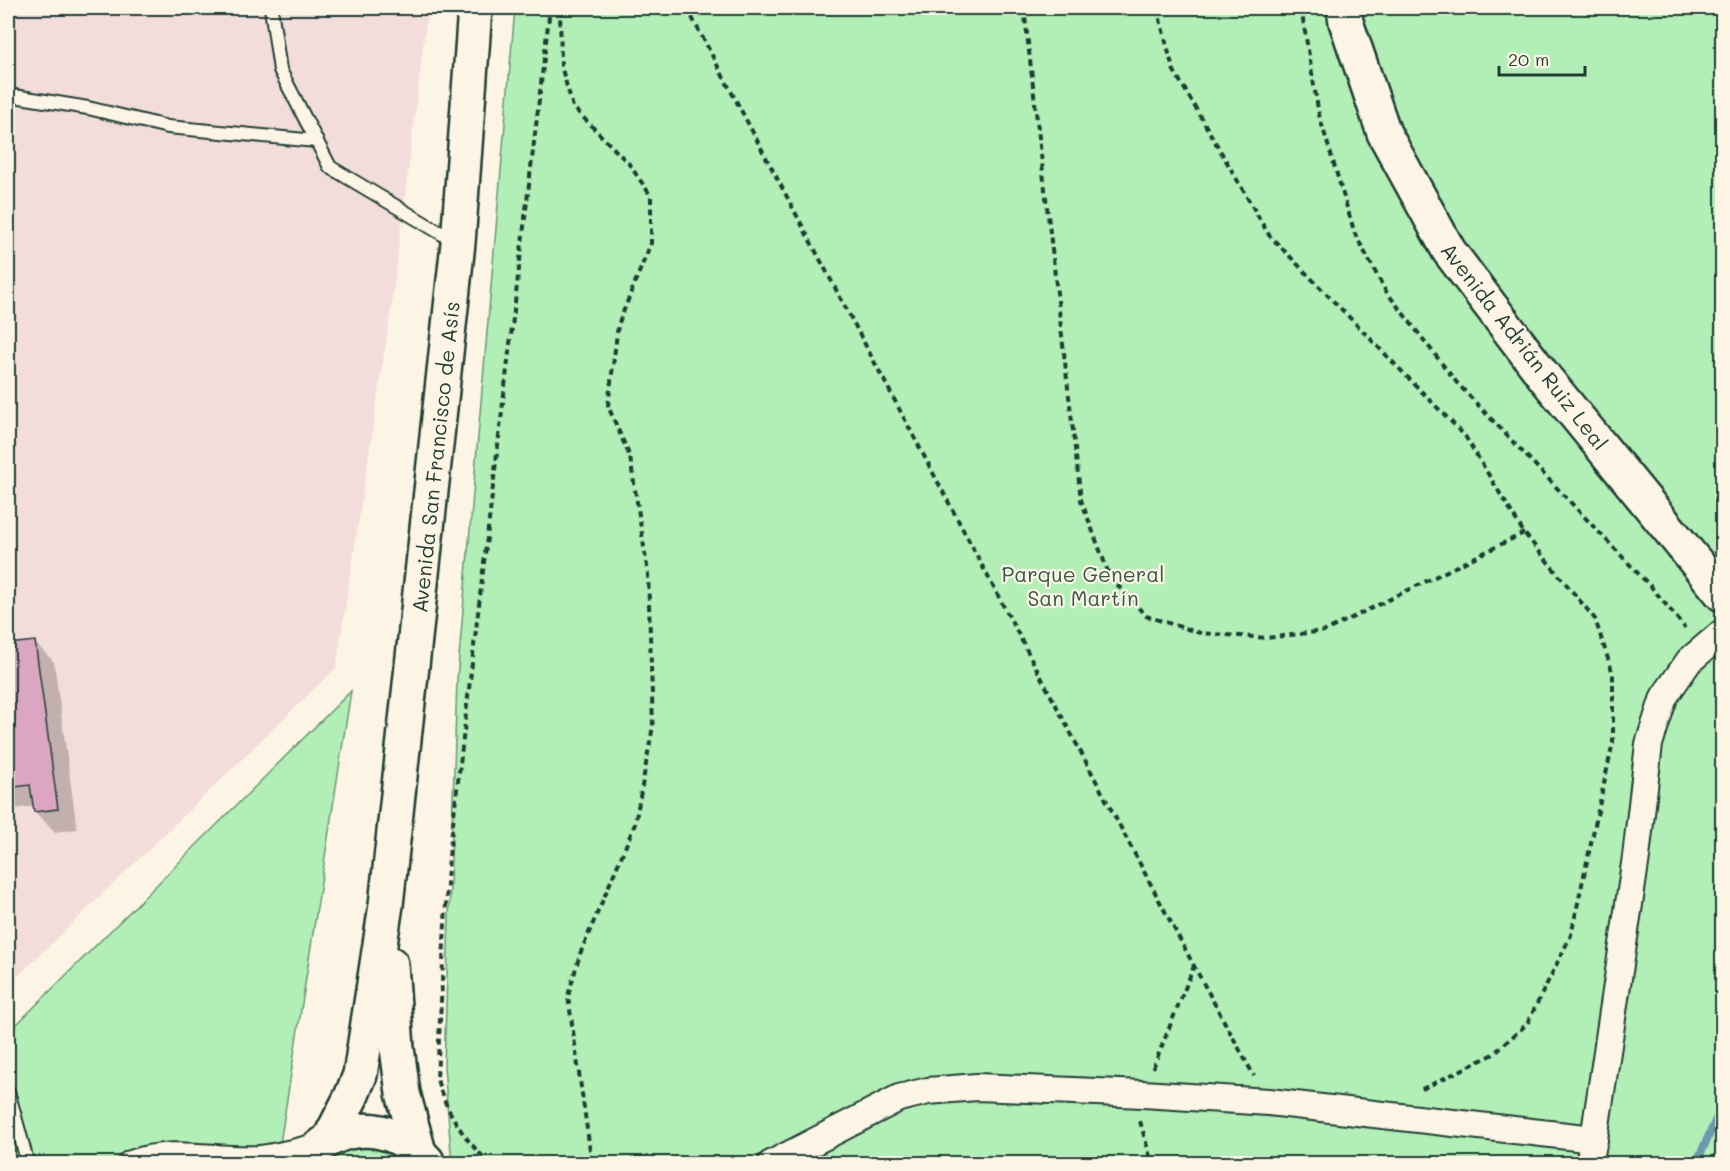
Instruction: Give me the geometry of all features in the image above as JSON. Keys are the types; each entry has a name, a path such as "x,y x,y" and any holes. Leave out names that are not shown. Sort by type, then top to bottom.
{"main road":[{"name":"Avenida San Francisco de Asís","path":"317,1150 351,1097 360,1075 387,905 458,243 475,8"},
{"name":"Avenida Adrián Ruiz Leal","path":"1344,8 1346,22 1384,133 1449,251 1546,379 1722,594"},
{"name":"Avenida San Francisco de Asís","path":"387,905 397,1048 404,1093 424,1158"},
{"path":"317,1150 353,1130 377,1130 400,1138 424,1158"}],"street":[{"path":"1589,1164 1635,868 1649,744 1664,697 1689,661 1722,633"},
{"path":"771,1164 899,1098 928,1091 978,1087 1269,1102 1594,1139"},
{"path":"131,1164 158,1156 260,1159 317,1150"}],"lane":[{"path":"271,8 280,70 330,167 458,243"},
{"path":"8,95 88,108 168,127 316,141"},
{"path":"8,1091 28,1164"}],"path":[{"path":"491,1164 472,1146 447,1107 442,1099 437,1079 448,865 550,8"},
{"path":"560,8 561,66 573,107 628,164 651,196 651,243 618,325 608,406 630,457 648,573 653,726 635,824 580,954 568,996 592,1164"},
{"path":"687,8 1194,966 1269,1102"},
{"path":"1024,8 1081,500 1110,577 1146,616 1200,633 1267,638 1325,631 1524,533"},
{"path":"1157,8 1173,69 1269,235 1465,436 1524,533 1595,619 1612,674 1613,742 1571,934 1527,1024 1492,1055 1371,1114"},
{"path":"1301,8 1322,126 1355,234 1385,290 1457,383 1654,590 1703,649"},
{"path":"1152,1164 1139,1119 1143,1094 1194,966"}],"shaded area":[{"path":"8,8 428,8 391,310 336,668 8,986"}],"green space":[{"name":"Parque General San Martín","path":"515,8 1722,8 1722,1163 452,1164 444,1066 457,680"},
{"path":"351,691 277,1163 8,1164 8,1033"},
{"path":"376,1143 414,1164 321,1164 337,1150"}],"building":[{"path":"35,641 58,809 34,812 30,785 8,788 8,644"}],"waterway":[{"path":"1722,56 1722,75"},
{"path":"1696,1164 1722,1106"}]}
